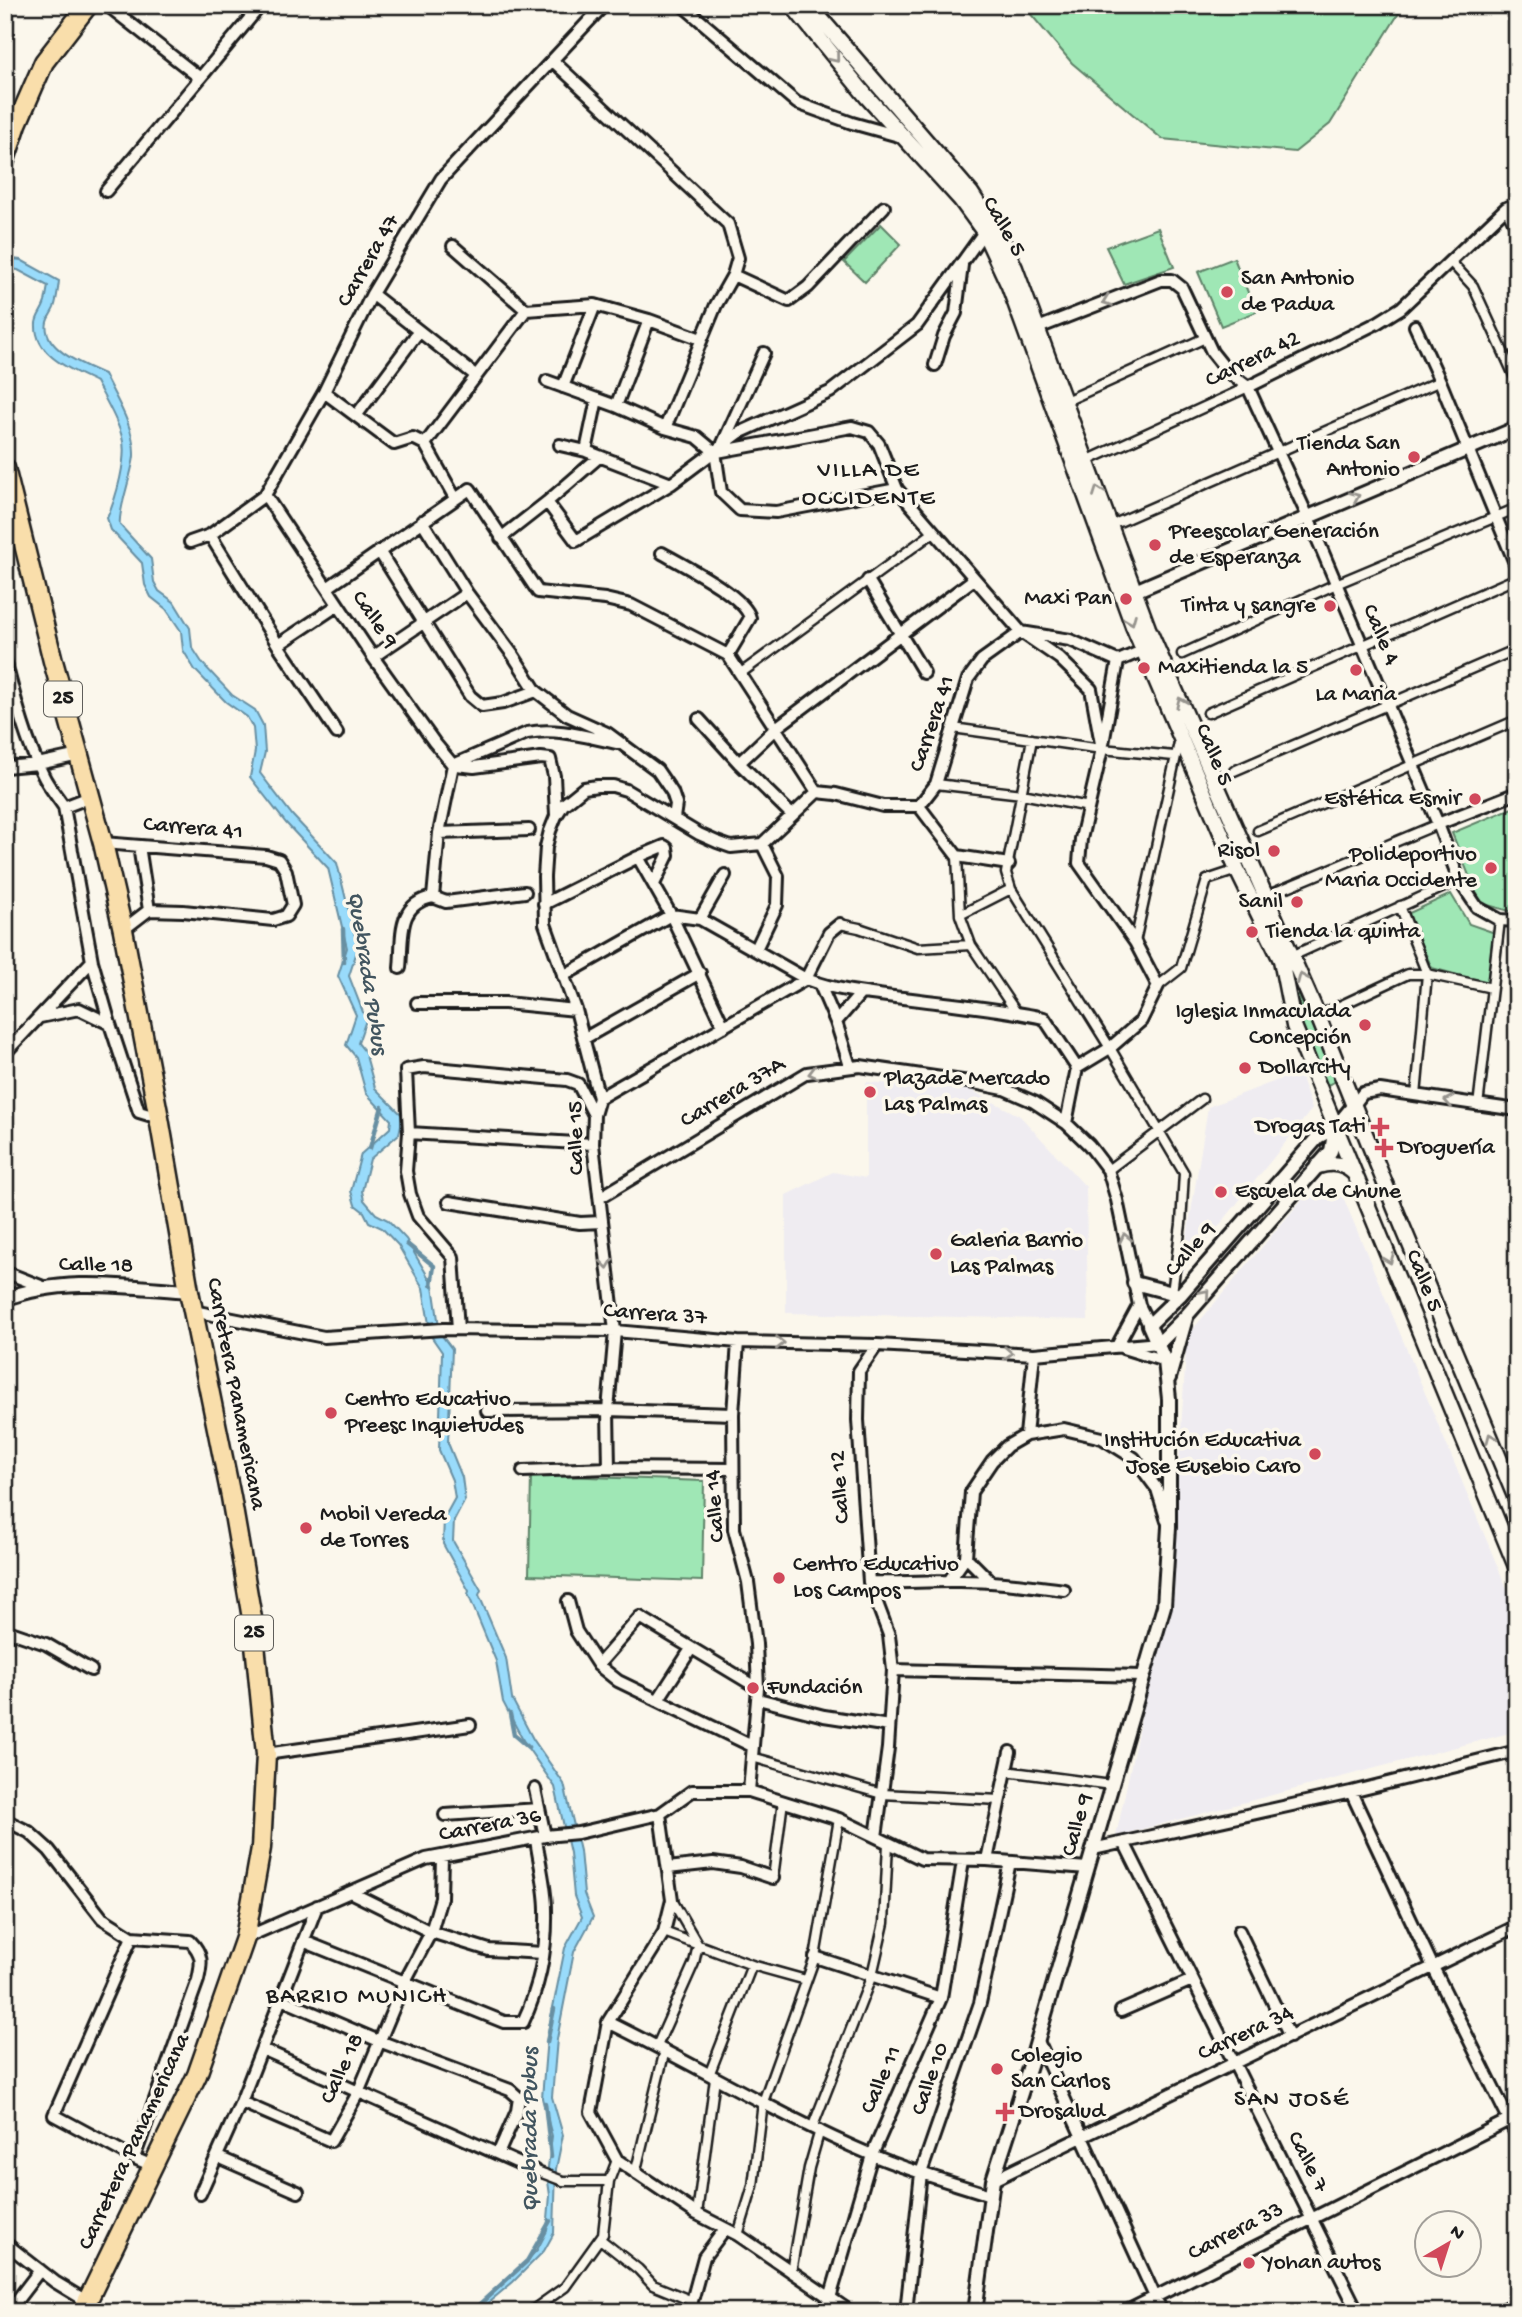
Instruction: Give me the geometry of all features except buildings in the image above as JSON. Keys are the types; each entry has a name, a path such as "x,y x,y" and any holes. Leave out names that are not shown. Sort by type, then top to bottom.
{"highway":[{"path":"5,160 11,124 44,62 88,5"},
{"name":"Carretera Panamericana","path":"5,468 53,661 103,843 123,930 189,1291 231,1497 253,1624 266,1754 261,1848 245,1938 197,2075 85,2307"}],"main road":[{"name":"Calle 5","path":"792,5 867,97 960,199 984,232 1015,299 1122,598 1237,870 1281,960 1294,1026 1517,1569"},
{"name":"Calle 5","path":"809,5 971,193 1003,242 1038,328 1148,628 1318,1016 1394,1206 1516,1495"},
{"path":"1318,1166 1339,1164 1357,1177"},
{"path":"1370,1214 1370,1208 1378,1199 1384,1199 1394,1206"}],"street":[{"path":"107,5 200,78"},
{"path":"106,191 261,5"},
{"name":"Carrera 47","path":"190,541 210,536 265,495 324,392 372,294 441,179 604,5"},
{"path":"682,5 797,103 905,138"},
{"path":"553,61 728,224 738,258 733,275 716,305 665,428"},
{"path":"1512,206 1517,232"},
{"name":"Carrera 42","path":"1093,458 1248,387 1377,323 1401,308 1512,206"},
{"path":"733,275 789,301 808,286 884,207"},
{"path":"547,502 576,541 671,484 739,433 830,392 917,325 984,232"},
{"path":"453,246 526,310 595,305 649,320 701,339"},
{"path":"1450,261 1473,286 1517,382"},
{"path":"935,365 944,335 956,313 962,262"},
{"name":"Calle 4","path":"1038,328 1161,280 1172,280 1182,288 1212,352 1228,372 1248,387 1308,517 1438,824 1459,880 1477,907 1500,920"},
{"path":"372,294 475,375"},
{"path":"564,387 595,305"},
{"path":"425,444 526,310"},
{"path":"616,406 649,320"},
{"path":"1415,326 1517,568"},
{"path":"356,416 419,331"},
{"path":"1069,400 1205,338"},
{"path":"764,353 718,450 721,492 740,510 776,512 897,489"},
{"path":"547,381 616,406 665,428 697,437 718,450 852,426 869,432 879,444 897,489 974,579 1021,632 1059,658 1091,689 1102,749"},
{"path":"1119,522 1440,381"},
{"path":"324,392 394,443 413,438 425,444 455,498"},
{"path":"586,451 597,399"},
{"path":"1135,592 1517,428"},
{"path":"560,445 586,451 671,484"},
{"path":"501,538 599,457"},
{"path":"327,588 470,489 538,592 604,599 631,605 728,655 817,792"},
{"name":"Calle 9","path":"265,495 373,657 453,765"},
{"path":"1182,654 1336,584 1517,508"},
{"path":"422,521 467,593 536,691 567,715 594,726 657,769 672,792 676,804 674,818 699,834 731,847 762,844 817,792 883,806 919,806 957,856 960,915 971,945 1016,1012"},
{"path":"741,673 934,532"},
{"path":"210,536 337,733"},
{"path":"379,551 470,696 482,706 503,703 536,691"},
{"path":"662,553 742,603 748,610 750,618 728,655"},
{"path":"1208,713 1517,578"},
{"path":"739,763 776,728 974,579"},
{"path":"868,580 924,673"},
{"path":"373,657 467,593"},
{"path":"278,645 338,604"},
{"path":"1021,632 1070,640 1118,661 1144,650"},
{"name":"Carrera 41","path":"919,806 936,784 968,680 982,660 1021,632"},
{"path":"1234,771 1517,649"},
{"path":"5,660 10,701 44,778 64,807 92,961 139,1112 159,1118"},
{"path":"1118,661 1102,749 1081,839 1079,863 1135,942 1158,986"},
{"path":"699,719 792,815"},
{"path":"1258,831 1517,720"},
{"path":"953,728 1102,749 1174,756"},
{"path":"433,897 439,833 453,765 537,731 555,731 621,744"},
{"path":"1135,942 1180,735"},
{"path":"1032,739 1006,873 1010,889 1110,1048 1184,1173 1176,1294 1134,1283"},
{"path":"5,767 38,764 79,755"},
{"name":"Calle 15","path":"453,765 474,767 547,758 552,762 556,816"},
{"path":"936,784 1022,794 1089,807"},
{"name":"Calle 15","path":"610,1468 608,1410 615,1331 593,1144 594,1115 599,1098 576,1010 547,932 544,904 546,847 556,816 571,798 584,788 613,786 626,790 674,818"},
{"path":"1266,896 1517,793"},
{"path":"64,807 90,797"},
{"path":"439,833 529,830"},
{"name":"Carrera 41","path":"103,843 266,856 278,860 286,871 293,905 286,916 273,920 149,910"},
{"path":"756,949 777,905 778,876 762,844"},
{"path":"123,930 149,910 139,846"},
{"path":"544,904 661,846 667,848 667,855 654,884"},
{"path":"957,856 1009,864"},
{"path":"638,857 671,915 724,1027"},
{"path":"1077,1068 1110,1048 1141,1021 1158,986 1181,968 1207,880 1237,870"},
{"path":"700,919 725,875"},
{"path":"1292,956 1459,880"},
{"path":"960,915 1010,889"},
{"path":"400,968 405,914 416,903 433,897 446,902 525,892"},
{"path":"1400,906 1427,974 1416,1096"},
{"path":"563,976 671,915 686,915 700,919 820,985 1044,1018 1077,1068 1066,1123"},
{"path":"1478,1106 1500,920 1517,921"},
{"path":"599,1098 806,979 829,933 840,924 918,948 971,945"},
{"path":"5,1053 92,961"},
{"path":"584,1038 700,973"},
{"path":"1318,1016 1408,974 1427,974 1492,988"},
{"path":"820,985 836,1022 850,1066"},
{"path":"836,1022 861,993"},
{"path":"417,1003 505,1003 576,1010"},
{"path":"40,1017 79,1009 110,1024"},
{"name":"Carrera 37A","path":"601,1197 807,1073 850,1066 1004,1089 1034,1102 1066,1123 1089,1144 1108,1170 1139,1305 1149,1325"},
{"path":"458,1329 453,1257 418,1216 410,1194 406,1171 409,1133 406,1070 424,1068 567,1080 578,1084 594,1115"},
{"path":"1354,1105 1363,1093 1370,1091 1517,1110"},
{"path":"1108,1170 1202,1099"},
{"name":"Calle 9","path":"975,2312 993,2180 1038,2042 1164,1606 1169,1527 1168,1382 1159,1343 1149,1325 1318,1137 1335,1128 1354,1105"},
{"name":"Calle 9","path":"1159,1343 1187,1315 1331,1151 1335,1128"},
{"path":"409,1133 593,1144"},
{"path":"449,1202 580,1223 601,1222"},
{"path":"5,1272 43,1287"},
{"name":"Calle 18","path":"5,1299 43,1287 109,1285 189,1291"},
{"path":"1117,1346 1139,1305"},
{"name":"Carrera 37","path":"193,1311 324,1337 424,1329 615,1331 737,1342 877,1345 1034,1354 1159,1343"},
{"path":"1168,1382 1187,1315"},
{"name":"Calle 14","path":"737,1342 733,1414 734,1528 748,1582 756,1644 758,1693 749,1791"},
{"name":"Calle 12","path":"876,1837 893,1670 889,1635 869,1582 858,1420 859,1371 877,1345"},
{"name":"Carrera 37","path":"1117,1346 1164,1362"},
{"path":"1026,1435 1034,1354"},
{"path":"487,1411 608,1410 733,1414"},
{"path":"950,1581 966,1557 971,1492 999,1453 1026,1435 1064,1429 1101,1437 1134,1458 1157,1489 1169,1527"},
{"path":"523,1471 610,1468 733,1469"},
{"path":"966,1557 991,1582"},
{"path":"869,1582 991,1582 1064,1590"},
{"path":"568,1601 576,1631 598,1665 618,1681 752,1752 882,1794 1000,1800"},
{"path":"598,1665 640,1617 758,1693 824,1716 889,1726"},
{"path":"5,1630 46,1644 92,1670"},
{"path":"658,1700 691,1649"},
{"path":"893,1670 1142,1676"},
{"path":"266,1754 470,1725"},
{"path":"1093,1849 1351,1792 1517,1751"},
{"path":"987,1860 1010,1752"},
{"path":"1006,1771 1111,1785"},
{"path":"303,1941 503,2022 523,2022 534,2000 543,1953 546,1909 539,1809 535,1789"},
{"name":"Carrera 36","path":"245,1938 426,1859 540,1837 578,1833 660,1814 692,1791 749,1791 783,1801 839,1819 922,1859 987,1860 1087,1868"},
{"path":"1351,1792 1433,1967 1513,2117 1517,2136"},
{"path":"668,1868 713,1863 741,1867 773,1878 783,1801"},
{"path":"445,1815 539,1809"},
{"path":"660,1814 672,1900 664,1932 608,2022 591,2112 617,2160 635,2174 698,2214 738,2235 850,2312"},
{"path":"738,2235 753,2186 763,2102 815,1957 839,1819"},
{"path":"5,1820 29,1832 50,1850 102,1917 132,1937 190,1941 198,1949 202,1959 198,1980 134,2158"},
{"path":"791,2272 816,2128 872,1975 884,1923 888,1844"},
{"name":"Calle 7","path":"1125,1844 1358,2312"},
{"name":"Calle 18","path":"241,2102 331,2141 358,2093 404,1983 430,1932 441,1898 442,1857"},
{"name":"Calle 11","path":"823,2312 830,2298 872,2155 941,1998 963,1861"},
{"name":"Calle 10","path":"906,2312 921,2173 980,2003 1010,1862"},
{"path":"352,1893 430,1932 489,1950 543,1953"},
{"path":"635,2174 661,2048 694,1963 698,1945 672,1900"},
{"path":"200,2194 241,2102 317,1906"},
{"name":"Carrera 34","path":"993,2180 1517,1926"},
{"path":"1239,1931 1290,2037"},
{"path":"664,1932 752,1965 806,1980"},
{"path":"132,1937 54,2115 153,2166"},
{"path":"815,1957 941,1998"},
{"path":"698,2214 712,2077 752,1965"},
{"path":"1121,2011 1192,1980"},
{"path":"281,1999 379,2041 510,2090 519,2098 517,2111 498,2154"},
{"path":"608,2022 712,2077 872,2155 990,2194"},
{"path":"1038,2042 1162,2312"},
{"path":"262,2049 546,2175 563,2181 608,2181"},
{"name":"Carrera 33","path":"1125,2312 1513,2117"},
{"path":"218,2157 298,2192"},
{"path":"530,2312 565,2287 603,2234 608,2181 617,2160"},
{"path":"600,2239 638,2269 653,2285 692,2306 704,2257 725,2229"},
{"path":"5,2243 85,2307"},
{"path":"8,2312 40,2270"},
{"path":"1499,2312 1517,2303"}],"shaded area":[{"name":"Escuela de Chune","path":"1299,1072 1312,1109 1181,1274 1208,1107"},
{"name":"Galeria Barrio Las Palmas","path":"866,1082 969,1089 1020,1116 1086,1187 1088,1320 786,1313 786,1195 833,1172 866,1178"},
{"name":"Institución Educativa Jose Eusebio Caro","path":"1341,1192 1517,1613 1517,1731 1116,1836 1172,1572 1187,1336 1305,1196"}],"green space":[{"path":"1023,5 1404,5 1330,124 1295,152 1162,139 1072,63"},
{"path":"881,224 901,244 865,282 844,262"},
{"path":"1158,228 1174,267 1124,284 1106,247"},
{"name":"San Antonio de Padua","path":"1234,258 1256,312 1221,326 1198,272"},
{"name":"Polideportivo Maria Occidente","path":"1517,806 1517,913 1480,903 1452,833"},
{"path":"1451,894 1469,924 1495,933 1487,983 1432,968 1407,914"},
{"path":"1298,994 1339,1080 1325,1086 1304,1036"},
{"path":"531,1475 704,1481 702,1581 529,1575"}],"water":[{"path":"5,258 21,260 59,281 55,305 47,322 47,332 66,355 104,374 131,434 134,456 120,525 151,559 154,582 159,591 174,602 190,628 192,647 203,664 232,695 255,710 263,725 265,752 260,773 293,816 337,863 358,948 349,976 366,1020 358,1043 365,1052 375,1088 403,1116 399,1134 370,1159 362,1191 364,1200 406,1239 433,1285 440,1333 452,1349 448,1443 462,1477 465,1500 454,1521 453,1541 481,1590 479,1595 506,1658 512,1699 533,1739 564,1784 580,1851 584,1894 593,1917 574,1952 557,2039 552,2097 563,2135 556,2169 554,2233 544,2251 477,2312 468,2312 523,2265 537,2250 547,2231 550,2195 547,2175 552,2136 542,2098 547,2037 565,1948 582,1917 574,1896 570,1853 555,1787 525,1744 503,1702 496,1661 469,1591 443,1544 444,1518 455,1498 452,1480 439,1450 442,1352 431,1336 423,1288 398,1245 382,1228 369,1222 364,1212 355,1205 351,1191 361,1154 390,1128 391,1120 366,1093 356,1057 346,1045 356,1015 338,976 347,948 328,868 286,823 250,777 255,751 253,728 247,717 226,702 195,670 183,650 181,631 166,609 151,597 145,585 142,563 111,530 107,518 117,489 123,455 122,437 117,423 96,382 56,360 41,344 36,323 48,286 18,270 5,268"}],"waterway":[{"name":"Quebrada Pubus","path":"343,929 344,962"},
{"name":"Quebrada Pubus","path":"370,1148 382,1107"},
{"name":"Quebrada Pubus","path":"407,1244 434,1266 431,1285"},
{"name":"Quebrada Pubus","path":"510,1714 514,1735 528,1747"},
{"name":"Quebrada Pubus","path":"547,2042 554,2009"},
{"name":"Quebrada Pubus","path":"545,2103 551,2157"},
{"name":"Quebrada Pubus","path":"471,2312 527,2261 550,2221"}],"place":[{"name":"San Antonio de Padua","path":"1227,292"},
{"name":"Tienda San Antonio","path":"1414,457"},
{"name":"Preescolar Generación de Esperanza","path":"1155,545"},
{"name":"Maxi Pan","path":"1126,599"},
{"name":"Tinta y sangre","path":"1330,606"},
{"name":"Maxitienda la 5","path":"1144,668"},
{"name":"La Maria","path":"1356,670"},
{"name":"Estética Esmir","path":"1475,799"},
{"name":"Risol","path":"1274,851"},
{"name":"Polideportivo Maria Occidente","path":"1491,868"},
{"name":"Sanil","path":"1297,902"},
{"name":"Tienda la quinta","path":"1252,932"},
{"name":"Iglesia Inmaculada Concepción","path":"1365,1025"},
{"name":"Dollarcity","path":"1245,1068"},
{"name":"Plazade Mercado Las Palmas","path":"870,1092"},
{"name":"Drogas Tati","path":"1380,1127"},
{"name":"Droguería","path":"1384,1148"},
{"name":"Escuela de Chune","path":"1221,1192"},
{"name":"Galeria Barrio Las Palmas","path":"936,1254"},
{"name":"Centro Educativo Preesc Inquietudes","path":"331,1413"},
{"name":"Institución Educativa Jose Eusebio Caro","path":"1315,1454"},
{"name":"Mobil Vereda de Torres","path":"306,1528"},
{"name":"Centro Educativo Los Campos","path":"779,1578"},
{"name":"Fundación","path":"753,1688"},
{"name":"Colegio San Carlos","path":"997,2069"},
{"name":"Drosalud","path":"1005,2112"},
{"name":"Yohan autos","path":"1249,2263"}],"district":[{"name":"VILLA DE OCCIDENTE","path":"869,485"},
{"name":"BARRIO MUNICH","path":"357,1997"},
{"name":"SAN JOSÉ","path":"1292,2100"}]}
